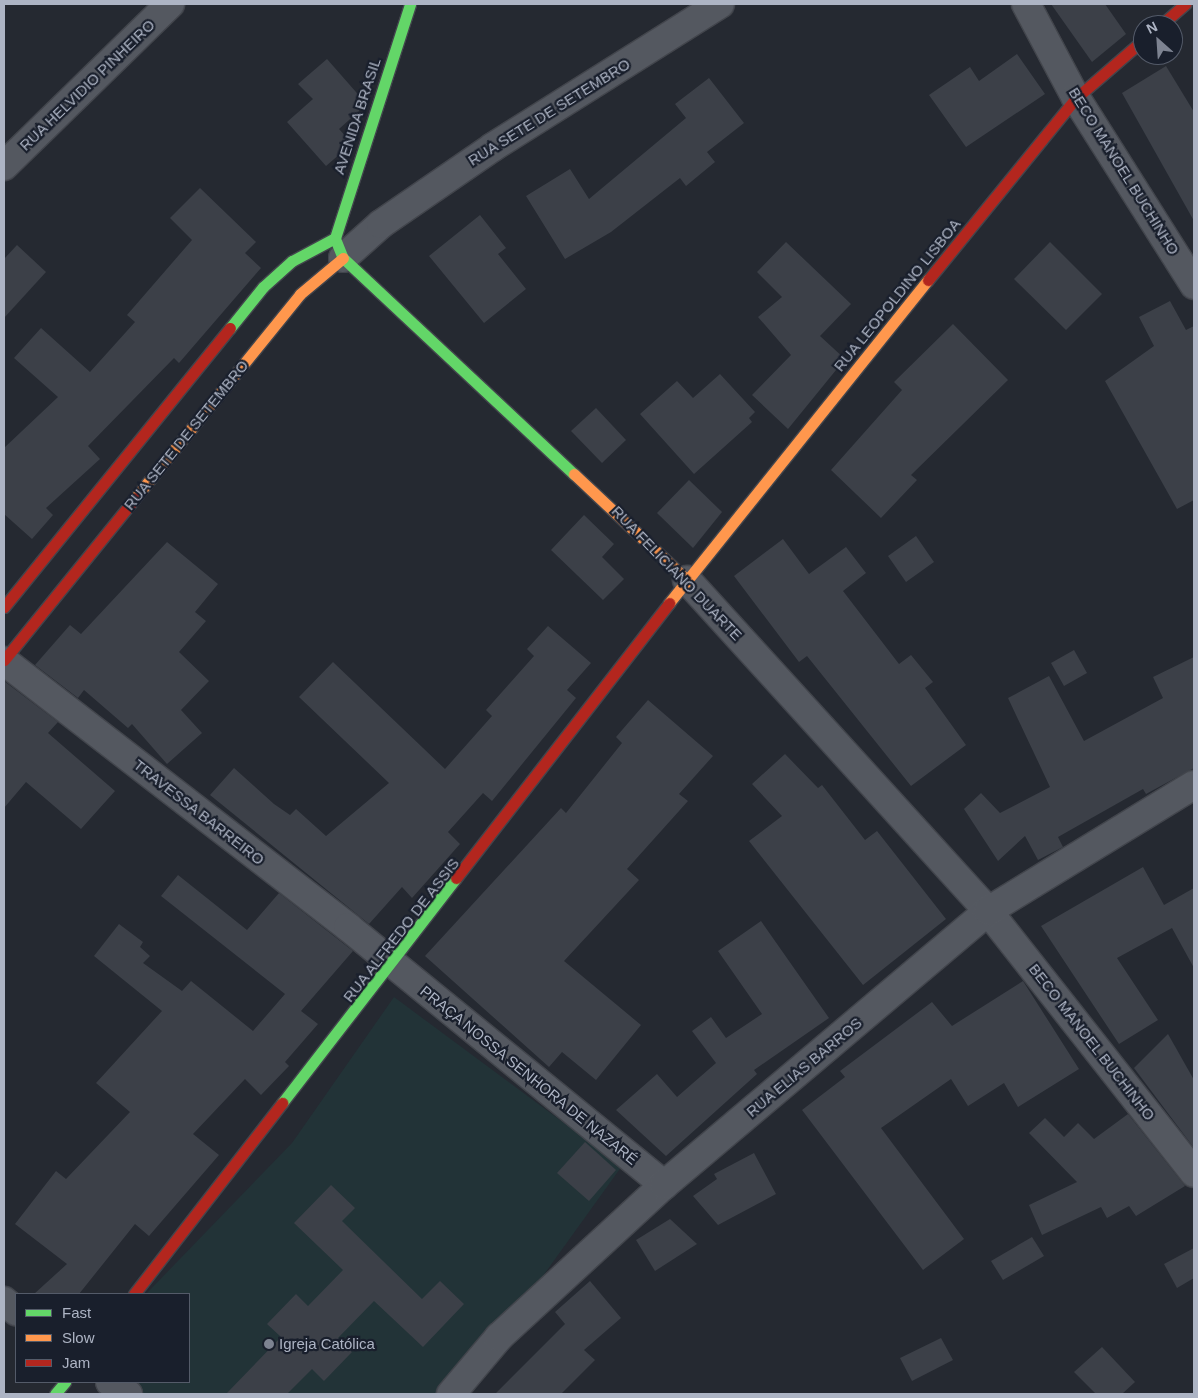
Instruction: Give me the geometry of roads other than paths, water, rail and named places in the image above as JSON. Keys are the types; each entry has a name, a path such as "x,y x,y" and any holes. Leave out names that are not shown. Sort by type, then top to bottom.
{"street":[{"name":"RUA HELVIDIO PINHEIRO","path":"4,166 170,4"},
{"name":"AVENIDA BRASIL","path":"339,248 410,4"},
{"name":"RUA SETE DE SETEMBRO","path":"4,607 263,287 292,260 339,248 381,224 720,4"},
{"name":"BECO MANOEL BUCHINHO","path":"1026,4 1076,98 1194,286"},
{"path":"1172,15 1185,4"},
{"name":"RUA LEOPOLDINO LISBOA","path":"687,580 1076,98 1133,49"},
{"name":"RUA SETE DE SETEMBRO","path":"4,660 339,248"},
{"name":"RUA FELICIANO DUARTE","path":"339,248 687,580 988,911"},
{"name":"RUA ALFREDO DE ASSIS","path":"135,1293 394,964 687,580"},
{"name":"TRAVESSA BARREIRO","path":"4,660 394,964"},
{"name":"RUA ELIAS BARROS","path":"451,1394 499,1337 664,1185 988,911 1194,785"},
{"name":"BECO MANOEL BUCHINHO","path":"988,911 1194,1173"},
{"name":"PRAÇA NOSSA SENHORA DE NAZARÉ","path":"394,964 664,1185"},
{"path":"4,1301 15,1310"},
{"path":"55,1394 64,1383"},
{"path":"112,1383 128,1394"}],"place":[{"name":"Igreja Católica","path":"269,1344"}]}
